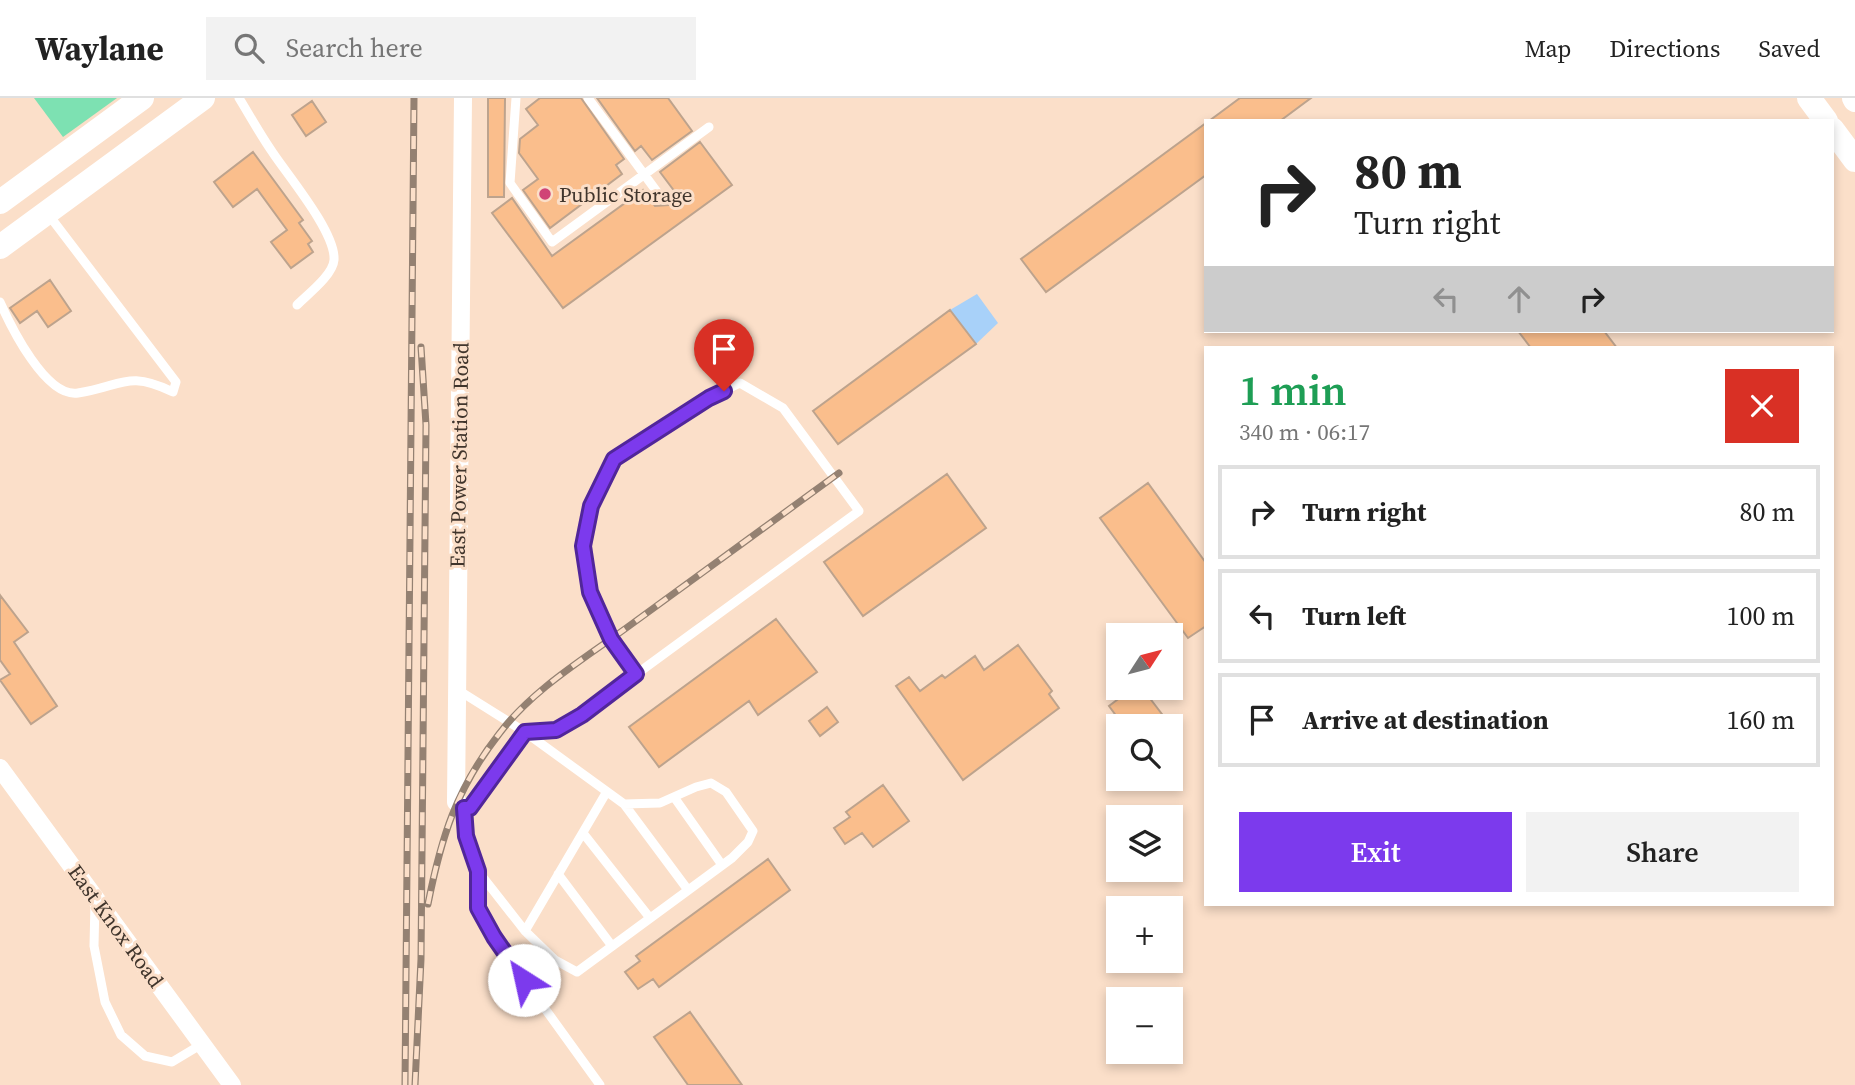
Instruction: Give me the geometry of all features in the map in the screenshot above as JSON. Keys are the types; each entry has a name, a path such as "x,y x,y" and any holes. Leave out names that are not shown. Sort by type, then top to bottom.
{"main road":[{"path":"0,202 142,98"},
{"path":"0,247 203,98"},
{"path":"1809,98 1825,119"},
{"path":"1834,132 1855,160"}],"street":[{"name":"East Power Station Road","path":"463,98 456,802 464,808"},
{"name":"East Knox Road","path":"0,768 232,1085"}],"lane":[{"path":"239,98 333,246 334,263 321,283 297,305"},
{"path":"516,98 510,183 552,242 709,127"},
{"path":"588,98 663,200"},
{"path":"0,302 24,348 52,384 75,394 122,381 150,382 173,392 176,382 47,213"},
{"path":"525,732 556,730 582,715 859,511 783,408 740,383 709,398 614,459 591,506 583,546 590,592 611,639 636,674"},
{"path":"457,689 525,732 624,804 688,890"},
{"path":"525,732 470,808 464,808 466,836 478,871 478,908 494,937 600,1085"},
{"path":"478,871 525,931 555,960 577,972 722,865 748,842 754,831 726,792 711,783 660,803 624,804"},
{"path":"525,931 606,793"},
{"path":"674,797 722,865"},
{"path":"583,832 650,918"},
{"path":"558,874 612,946"},
{"path":"95,897 94,946 105,1002 121,1035 145,1056 172,1062 202,1044"}],"green space":[{"path":"34,98 117,98 63,137"}],"water":[{"path":"977,294 998,323 976,344 950,310"}],"building":[{"path":"488,98 505,98 504,197 488,197"},
{"path":"540,98 581,98 624,159 616,165 622,174 550,228 523,190 538,179 519,153 520,139 538,125 526,109"},
{"path":"597,98 668,98 692,131 652,160 641,146 635,151"},
{"path":"1240,98 1311,98 1283,119 1212,119"},
{"path":"312,101 326,122 306,136 292,115"},
{"path":"1204,124 1204,176 1046,292 1021,259"},
{"path":"700,142 732,185 563,308 492,213 512,198 552,256 643,190 655,206 668,205 669,196 675,192 660,172"},
{"path":"253,152 303,220 299,223 312,241 308,244 313,252 291,268 271,242 287,230 257,189 233,207 214,182"},
{"path":"50,280 71,311 48,327 37,311 20,323 10,308"},
{"path":"950,310 976,344 838,444 813,411"},
{"path":"1520,333 1606,333 1615,346 1529,346"},
{"path":"947,474 986,528 863,616 824,562"},
{"path":"1148,483 1204,560 1204,627 1188,638 1183,631 1183,623 1177,623 1100,518"},
{"path":"0,595 28,632 14,642 57,706 31,724 0,680 10,674 0,660"},
{"path":"776,619 817,672 758,715 749,701 659,767 629,727"},
{"path":"1018,645 1052,691 1049,694 1059,708 963,780 896,686 909,677 920,691 942,675 945,678 975,656 984,670"},
{"path":"1117,700 1151,700 1162,714 1115,714 1109,706"},
{"path":"827,707 838,722 820,736 809,721"},
{"path":"883,785 909,821 873,847 862,833 845,844 834,828 850,817 846,812"},
{"path":"768,859 790,890 659,987 653,979 638,989 625,972 640,961 636,956"},
{"path":"690,1012 742,1085 688,1085 654,1037"}],"railway":[{"path":"405,1085 414,98"},
{"path":"415,1085 421,959 426,425 421,347"},
{"path":"428,904 445,836 461,795 484,754 527,703 560,676 839,473"}],"place":[{"name":"Public Storage","path":"545,194"}],"route":[{"path":"524,980 494,937 478,908 478,871 466,836 464,808 470,808 525,732 556,730 582,715 636,674 611,639 590,592 583,546 591,506 614,459 724,391"}]}
